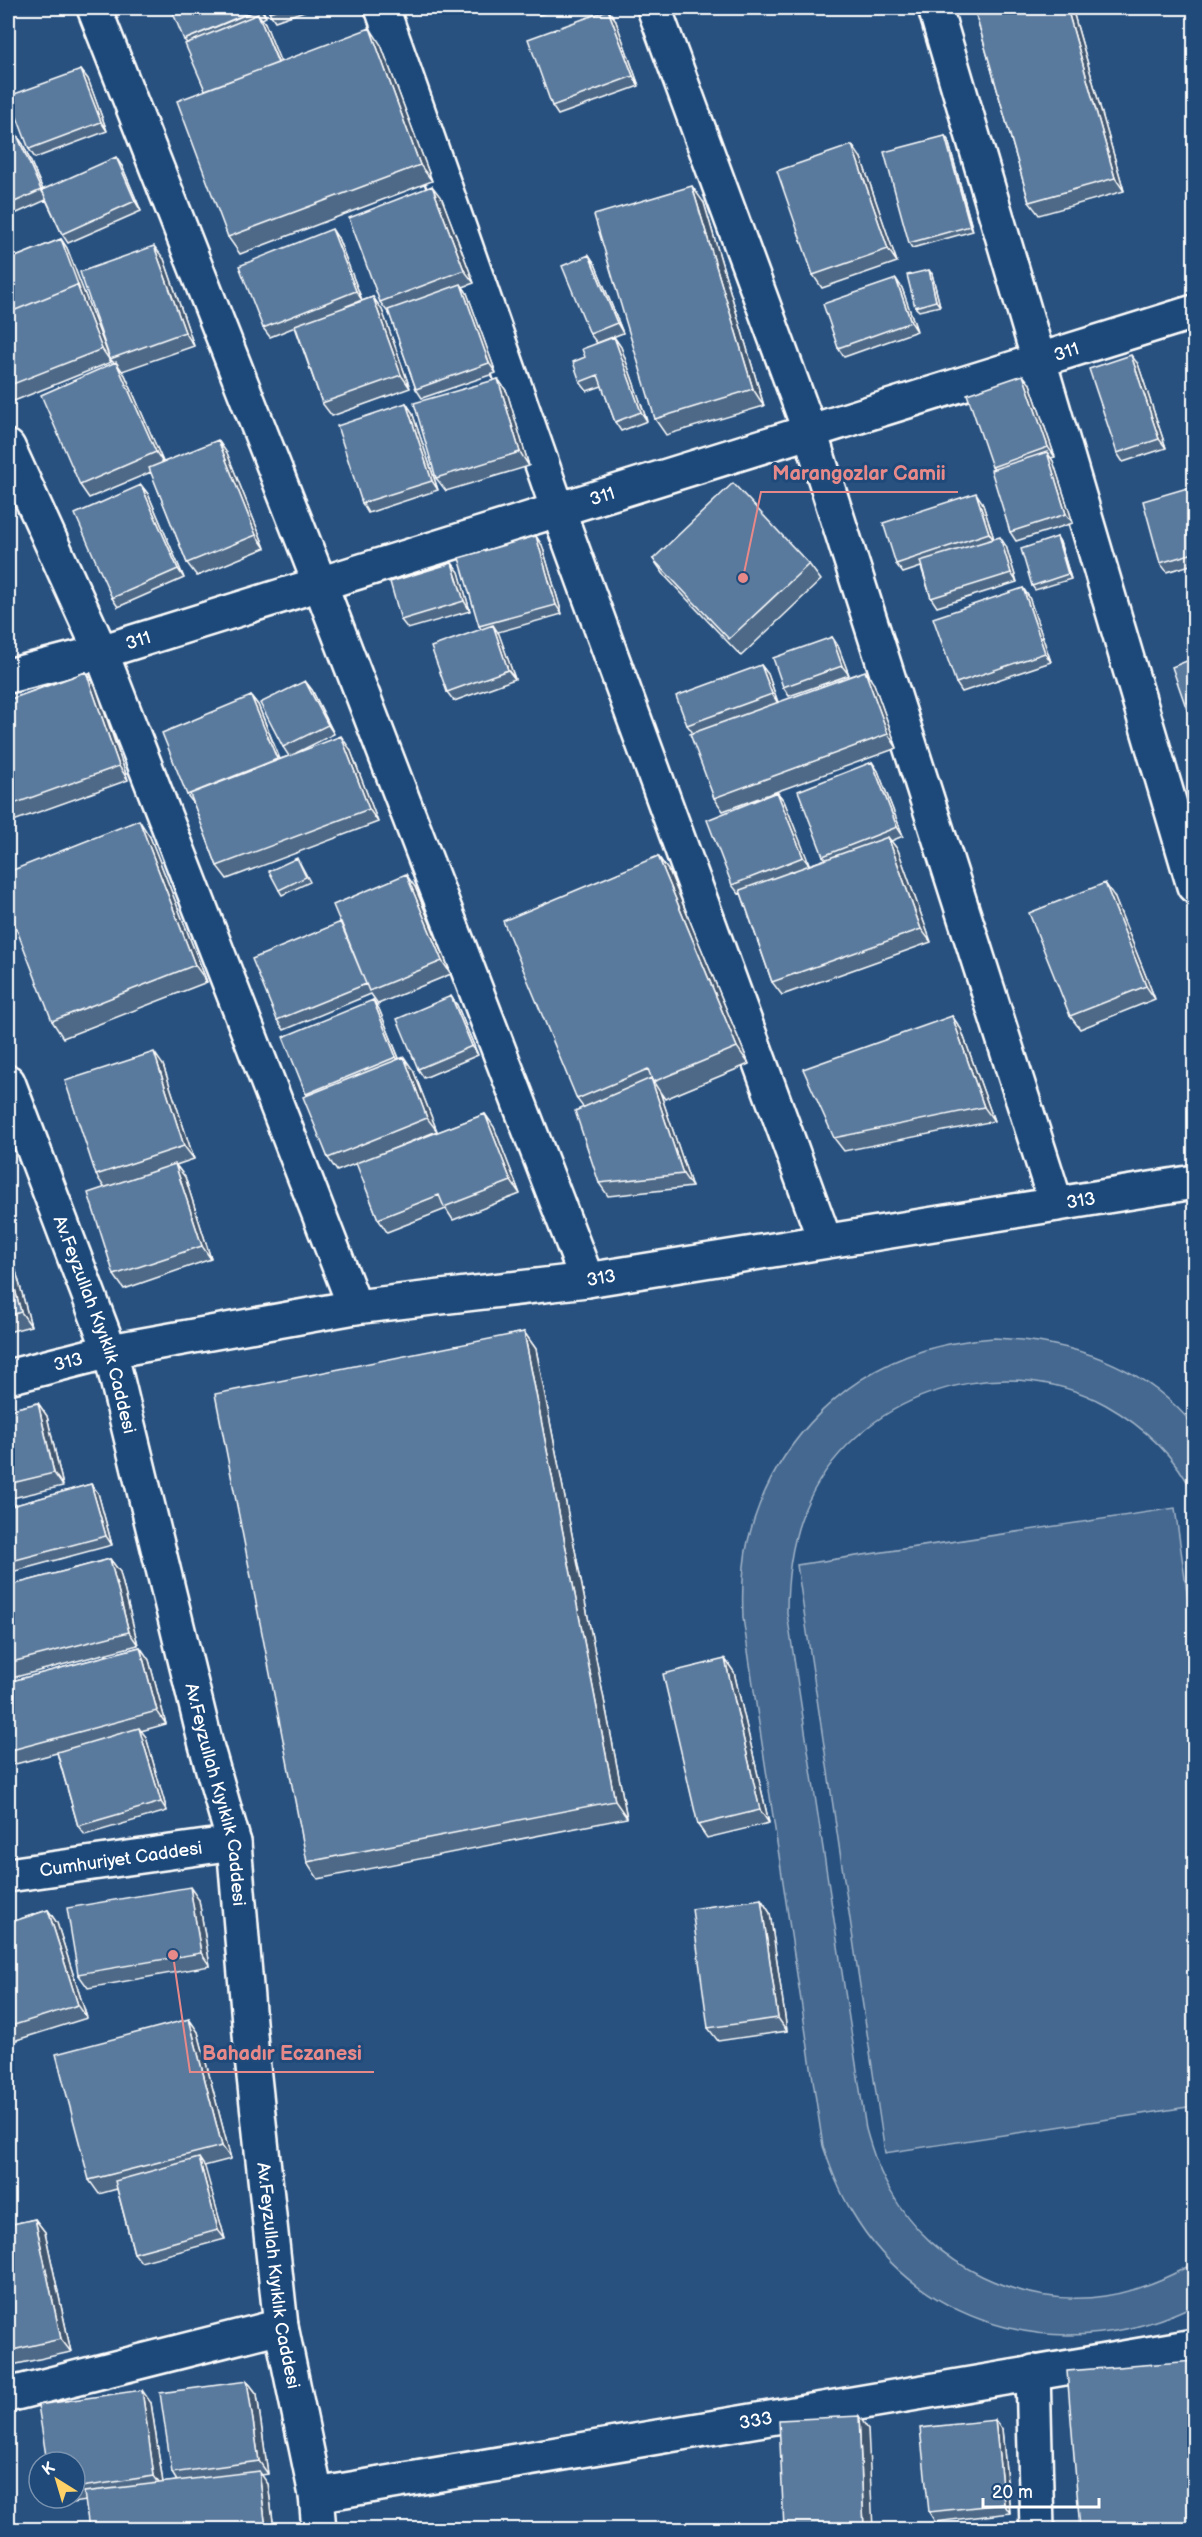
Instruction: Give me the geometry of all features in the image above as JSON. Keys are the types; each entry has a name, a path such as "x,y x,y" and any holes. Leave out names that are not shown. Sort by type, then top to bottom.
{"street":[{"path":"94,8 320,584 587,1280"},
{"path":"382,8 558,510 825,1241"},
{"path":"654,8 810,432 1056,1204"},
{"path":"935,8 1194,886"},
{"name":"311","path":"8,676 101,652 1194,312"},
{"path":"8,447 101,652 355,1307"},
{"name":"Av.Feyzullah Kıyıklık Caddesi","path":"8,1082 110,1351 206,1745 234,1843 252,2058 281,2326 316,2495 319,2529"},
{"name":"313","path":"8,1377 110,1351 355,1307 587,1280 1194,1182"},
{"name":"Cumhuriyet Caddesi","path":"8,1875 234,1843"},
{"path":"8,2395 281,2326"},
{"name":"333","path":"316,2495 1194,2346"},
{"path":"1032,2372 1038,2529"}],"shaded area":[{"path":"994,1338 1051,1344 1078,1351 1129,1372 1152,1387 1194,1426 1194,1495 1168,1455 1146,1433 1106,1405 1064,1388 1020,1380 975,1382 932,1392 892,1411 856,1437 826,1471 804,1511 796,1536 789,1574 787,1613 866,2129 879,2169 908,2218 930,2241 955,2260 982,2276 1012,2288 1043,2296 1074,2298 1105,2296 1151,2284 1194,2263 1194,2305 1147,2323 1100,2333 1051,2334 1004,2327 960,2311 918,2286 882,2253 843,2196 823,2146 743,1618 745,1560 758,1509 789,1449 810,1423 834,1400 861,1380 890,1363 940,1346"},
{"path":"1175,1508 1194,1642 1194,2106 885,2153 797,1565"}],"building":[{"path":"171,8 260,8 184,40"},
{"path":"267,8 282,8 269,12"},
{"path":"974,8 1067,8 1115,178 1029,202"},
{"path":"608,10 633,76 552,106 528,39"},
{"path":"258,14 278,63 205,90 185,44"},
{"path":"370,28 420,165 228,237 177,101"},
{"path":"81,70 101,122 29,149 9,96"},
{"path":"17,135 41,190 8,205 8,139"},
{"path":"945,136 970,226 909,243 884,152"},
{"path":"852,145 888,249 813,275 777,171"},
{"path":"116,157 135,201 62,234 42,190"},
{"path":"432,186 464,270 380,302 349,218"},
{"path":"692,186 753,389 655,419 594,215"},
{"path":"332,229 356,291 263,328 239,266"},
{"path":"61,239 80,290 77,285 8,313 8,260"},
{"path":"154,246 185,332 110,359 80,272"},
{"path":"589,255 617,323 590,334 562,266"},
{"path":"929,270 936,301 915,307 907,275"},
{"path":"896,279 911,322 838,348 823,304"},
{"path":"461,284 489,363 416,389 388,310"},
{"path":"77,285 102,349 8,386 8,313"},
{"path":"373,297 401,375 322,403 295,325"},
{"path":"614,337 641,412 615,422 598,375 580,382 573,362 585,357 582,349"},
{"path":"1131,355 1159,439 1117,453 1089,369"},
{"path":"116,362 156,452 80,485 41,395"},
{"path":"1023,375 1048,447 992,467 967,394"},
{"path":"498,379 520,452 436,478 414,403"},
{"path":"406,403 432,481 362,503 337,426"},
{"path":"218,440 256,535 187,563 149,468"},
{"path":"1047,452 1066,514 1010,532 991,470"},
{"path":"733,483 809,564 729,639 653,559"},
{"path":"141,485 178,569 112,598 75,514"},
{"path":"1194,486 1194,553 1160,563 1143,501"},
{"path":"976,493 989,533 896,564 883,523"},
{"path":"536,536 556,605 479,626 459,558"},
{"path":"1000,537 1011,573 931,598 920,561"},
{"path":"1057,537 1068,574 1032,586 1021,549"},
{"path":"452,563 464,601 401,620 390,582"},
{"path":"1023,588 1045,653 956,683 933,618"},
{"path":"493,625 508,670 447,692 431,647"},
{"path":"832,637 842,666 783,687 773,658"},
{"path":"1194,658 1194,730 1172,667"},
{"path":"761,665 772,694 687,725 676,696"},
{"path":"865,671 888,734 714,798 690,734"},
{"path":"86,672 119,766 8,806 8,700"},
{"path":"305,681 328,725 283,747 260,703"},
{"path":"251,696 277,759 187,795 162,733"},
{"path":"341,736 369,809 217,866 190,794"},
{"path":"872,762 897,827 823,856 798,791"},
{"path":"777,792 803,857 732,885 707,820"},
{"path":"139,820 195,965 52,1021 8,907 8,872"},
{"path":"888,837 921,929 772,982 740,890"},
{"path":"658,856 737,1047 653,1082 648,1069 577,1099 503,921"},
{"path":"297,858 306,877 279,890 269,871"},
{"path":"406,874 442,961 369,991 333,905"},
{"path":"1105,883 1146,986 1070,1016 1029,913"},
{"path":"341,922 366,984 277,1020 252,959"},
{"path":"451,996 472,1046 418,1069 397,1019"},
{"path":"373,1000 396,1057 306,1094 283,1037"},
{"path":"952,1016 984,1107 834,1138 803,1069"},
{"path":"154,1052 184,1146 96,1175 65,1081"},
{"path":"404,1057 427,1118 328,1158 303,1097"},
{"path":"651,1078 683,1174 599,1183 575,1111"},
{"path":"485,1114 511,1181 444,1207 439,1195 378,1219 356,1163"},
{"path":"175,1164 202,1246 114,1275 88,1193"},
{"path":"8,1263 21,1312 8,1316"},
{"path":"524,1332 615,1801 307,1862 215,1394"},
{"path":"38,1403 54,1473 8,1484 8,1410"},
{"path":"91,1484 106,1536 8,1562 8,1507"},
{"path":"110,1559 129,1632 8,1663 8,1586"},
{"path":"140,1647 157,1711 8,1751 8,1682"},
{"path":"725,1659 760,1810 698,1825 663,1674"},
{"path":"139,1728 161,1802 78,1826 57,1752"},
{"path":"190,1887 201,1953 78,1974 67,1908"},
{"path":"761,1899 778,2018 708,2028 692,1909"},
{"path":"48,1910 78,2005 8,2027 8,1923"},
{"path":"189,2019 222,2146 89,2180 56,2054"},
{"path":"199,2158 218,2230 134,2253 115,2181"},
{"path":"35,2219 61,2339 8,2351 8,2225"},
{"path":"1194,2361 1194,2529 1080,2529 1067,2371"},
{"path":"247,2381 259,2461 172,2473 160,2393"},
{"path":"142,2390 154,2476 87,2486 87,2450 45,2450 38,2405"},
{"path":"859,2416 864,2529 784,2529 779,2420"},
{"path":"995,2420 1004,2504 929,2512 920,2428"},
{"path":"259,2471 266,2529 89,2529 87,2492"}],"place":[{"name":"Marangozlar Camii","path":"743,578"},
{"name":"Bahadır Eczanesi","path":"173,1955"}]}
